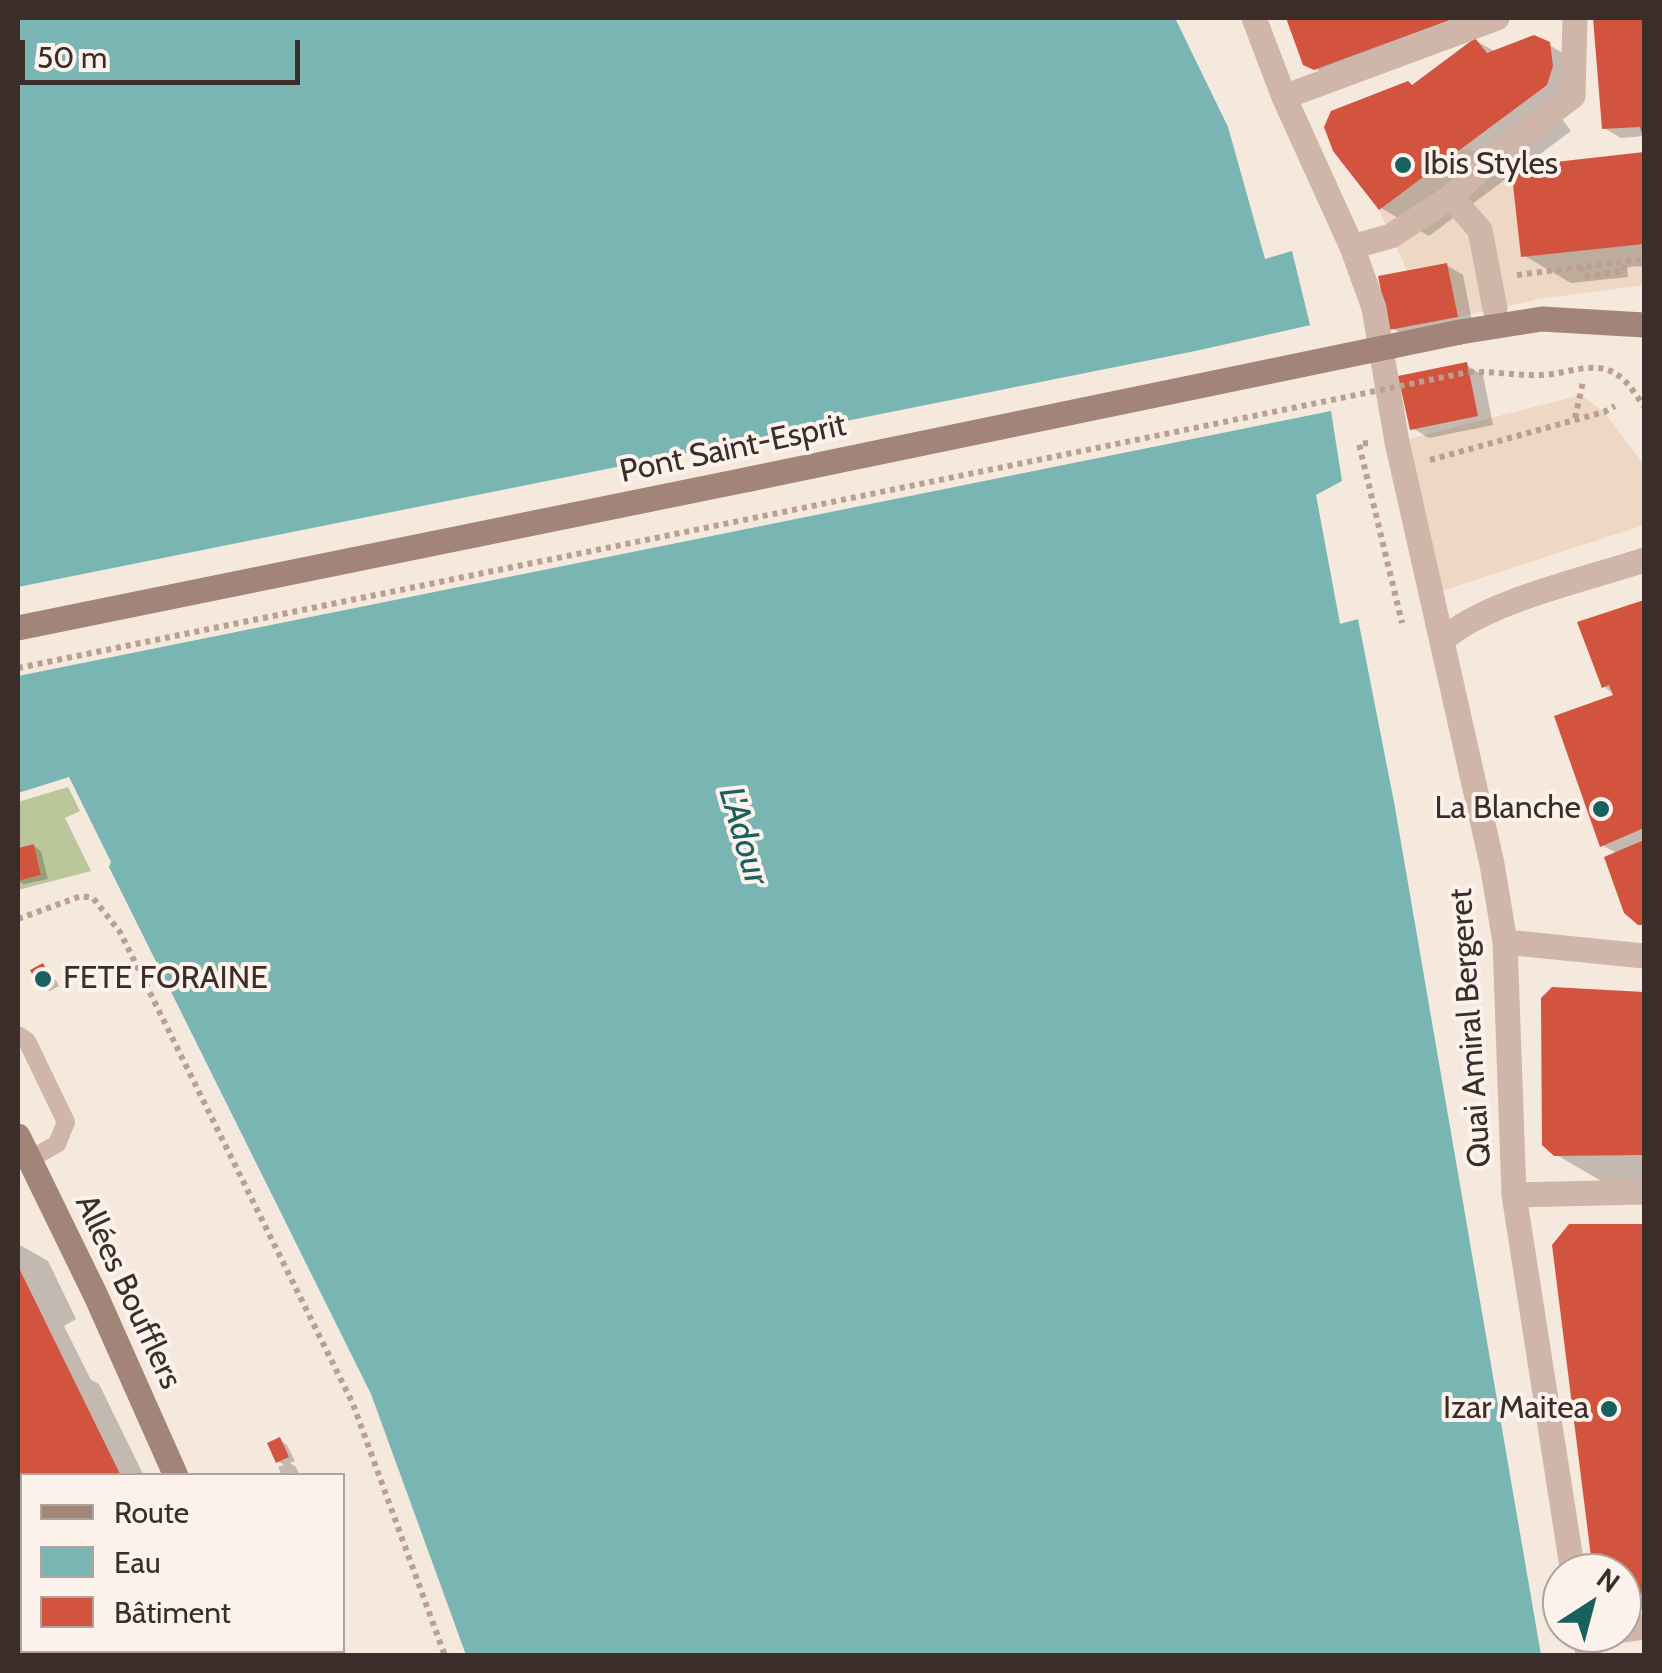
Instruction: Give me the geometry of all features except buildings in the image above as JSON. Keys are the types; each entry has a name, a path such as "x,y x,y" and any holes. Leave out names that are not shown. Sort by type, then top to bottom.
{"main road":[{"name":"Pont Saint-Esprit","path":"18,628 1460,332 1542,319 1644,325"},
{"name":"Allées Boufflers","path":"22,1154 96,1296 175,1473"}],"street":[{"name":"Quai Amiral Bergeret","path":"1254,18 1374,308 1403,468 1492,864 1505,942 1514,1195 1570,1553"},
{"path":"1352,247 1392,236 1452,197 1495,155 1573,96 1575,18"},
{"path":"1288,108 1492,19"},
{"path":"1452,197 1480,230 1496,309"},
{"path":"1444,639 1461,624 1490,610 1644,560"},
{"path":"1505,942 1644,956"},
{"path":"1514,1195 1644,1192"}],"lane":[{"path":"18,1032 27,1041 66,1122 57,1144 22,1154"}],"path":[{"path":"1514,276 1644,259"},
{"path":"1580,268 1586,276 1608,278 1624,271 1625,262"},
{"path":"18,668 1469,372 1499,370 1540,375 1590,367 1605,369 1619,376 1644,406"},
{"path":"1575,418 1583,382"},
{"path":"1403,468 1615,406"},
{"path":"18,919 81,896 93,898 120,932 353,1404 445,1656"}],"green space":[{"path":"68,787 80,811 65,818 91,871 18,890 18,881 41,875 34,844 18,848 18,802"},
{"path":"18,1619 20,1653 200,1655 18,1655"}],"shaded area":[{"path":"1463,149 1495,155 1511,167 1521,256 1644,244 1644,285 1539,299 1458,317 1447,263 1407,270 1379,210"},
{"path":"1581,395 1604,412 1644,465 1644,525 1432,594 1397,442"}],"water":[{"name":"L'Adour","path":"18,18 1175,18 1228,127 1265,259 1292,251 1331,411 1342,481 1316,495 1340,624 1358,619 1394,802 1541,1655 466,1655 371,1394 109,867 111,862 69,777 18,793"}],"pier":[{"path":"1315,324 1336,410 18,676 18,587"}],"place":[{"name":"Ibis Styles","path":"1403,165"},
{"name":"La Blanche","path":"1601,809"},
{"name":"FETE FORAINE","path":"43,979"},
{"name":"Izar Maitea","path":"1609,1409"}]}
